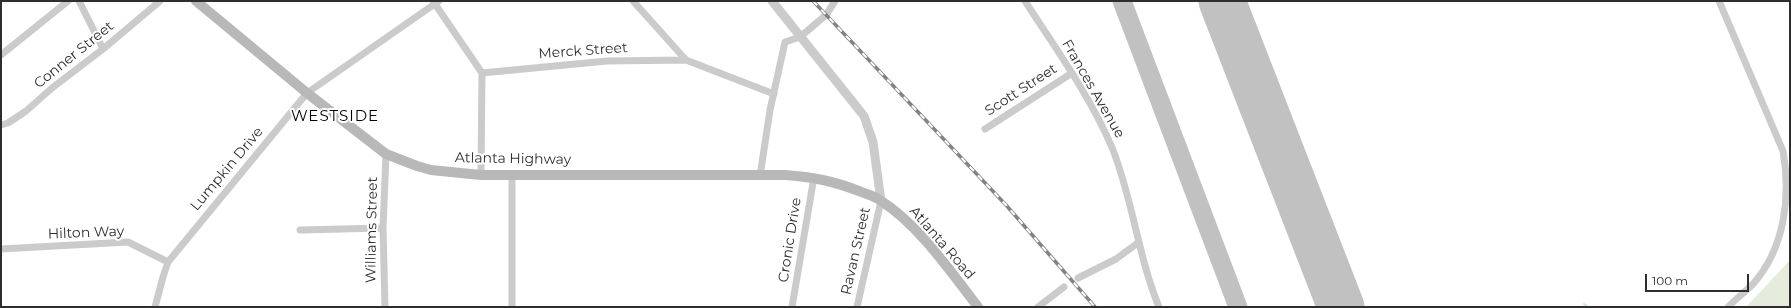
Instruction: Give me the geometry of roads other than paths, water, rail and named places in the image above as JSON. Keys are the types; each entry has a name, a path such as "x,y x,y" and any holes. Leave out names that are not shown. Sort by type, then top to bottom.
{"main road":[{"name":"Atlanta Highway","path":"196,1 307,93 386,154 417,166 431,170 481,175 814,177 835,182 881,201"},
{"name":"Atlanta Road","path":"881,201 904,218 938,257 978,307"}],"street":[{"path":"1,55 68,1"},
{"path":"79,1 103,49"},
{"name":"Conner Street","path":"1,125 8,123 26,111 52,88 103,49 160,1"},
{"path":"633,1 686,60 774,94"},
{"path":"772,1 864,116 873,142 881,201"},
{"path":"760,176 774,94 785,42 800,37 826,15 835,1"},
{"name":"Frances Avenue","path":"1025,1 1072,73 1096,115 1113,150 1128,195 1139,242 1159,307"},
{"path":"1719,1 1783,151 1786,165 1787,193 1782,227 1773,254 1753,283 1728,307"},
{"path":"435,2 482,72 481,175"},
{"name":"Lumpkin Drive","path":"156,307 162,277 168,262 307,93 435,2"},
{"name":"Merck Street","path":"482,72 607,60 686,60"},
{"name":"Scott Street","path":"985,129 1072,73"},
{"name":"Williams Street","path":"385,307 383,228 386,154"},
{"path":"512,174 512,307"},
{"name":"Cronic Drive","path":"792,307 814,177"},
{"name":"Ravan Street","path":"857,307 881,201"},
{"path":"300,230 383,228"},
{"name":"Hilton Way","path":"1,249 128,242 168,262"},
{"path":"1078,278 1116,259 1139,242"},
{"path":"1038,307 1064,287"}],"waterway":[{"path":"1584,304 1588,307"}],"railway":[{"path":"813,1 1006,205 1095,307"}],"district":[{"name":"WESTSIDE","path":"335,117"}]}
